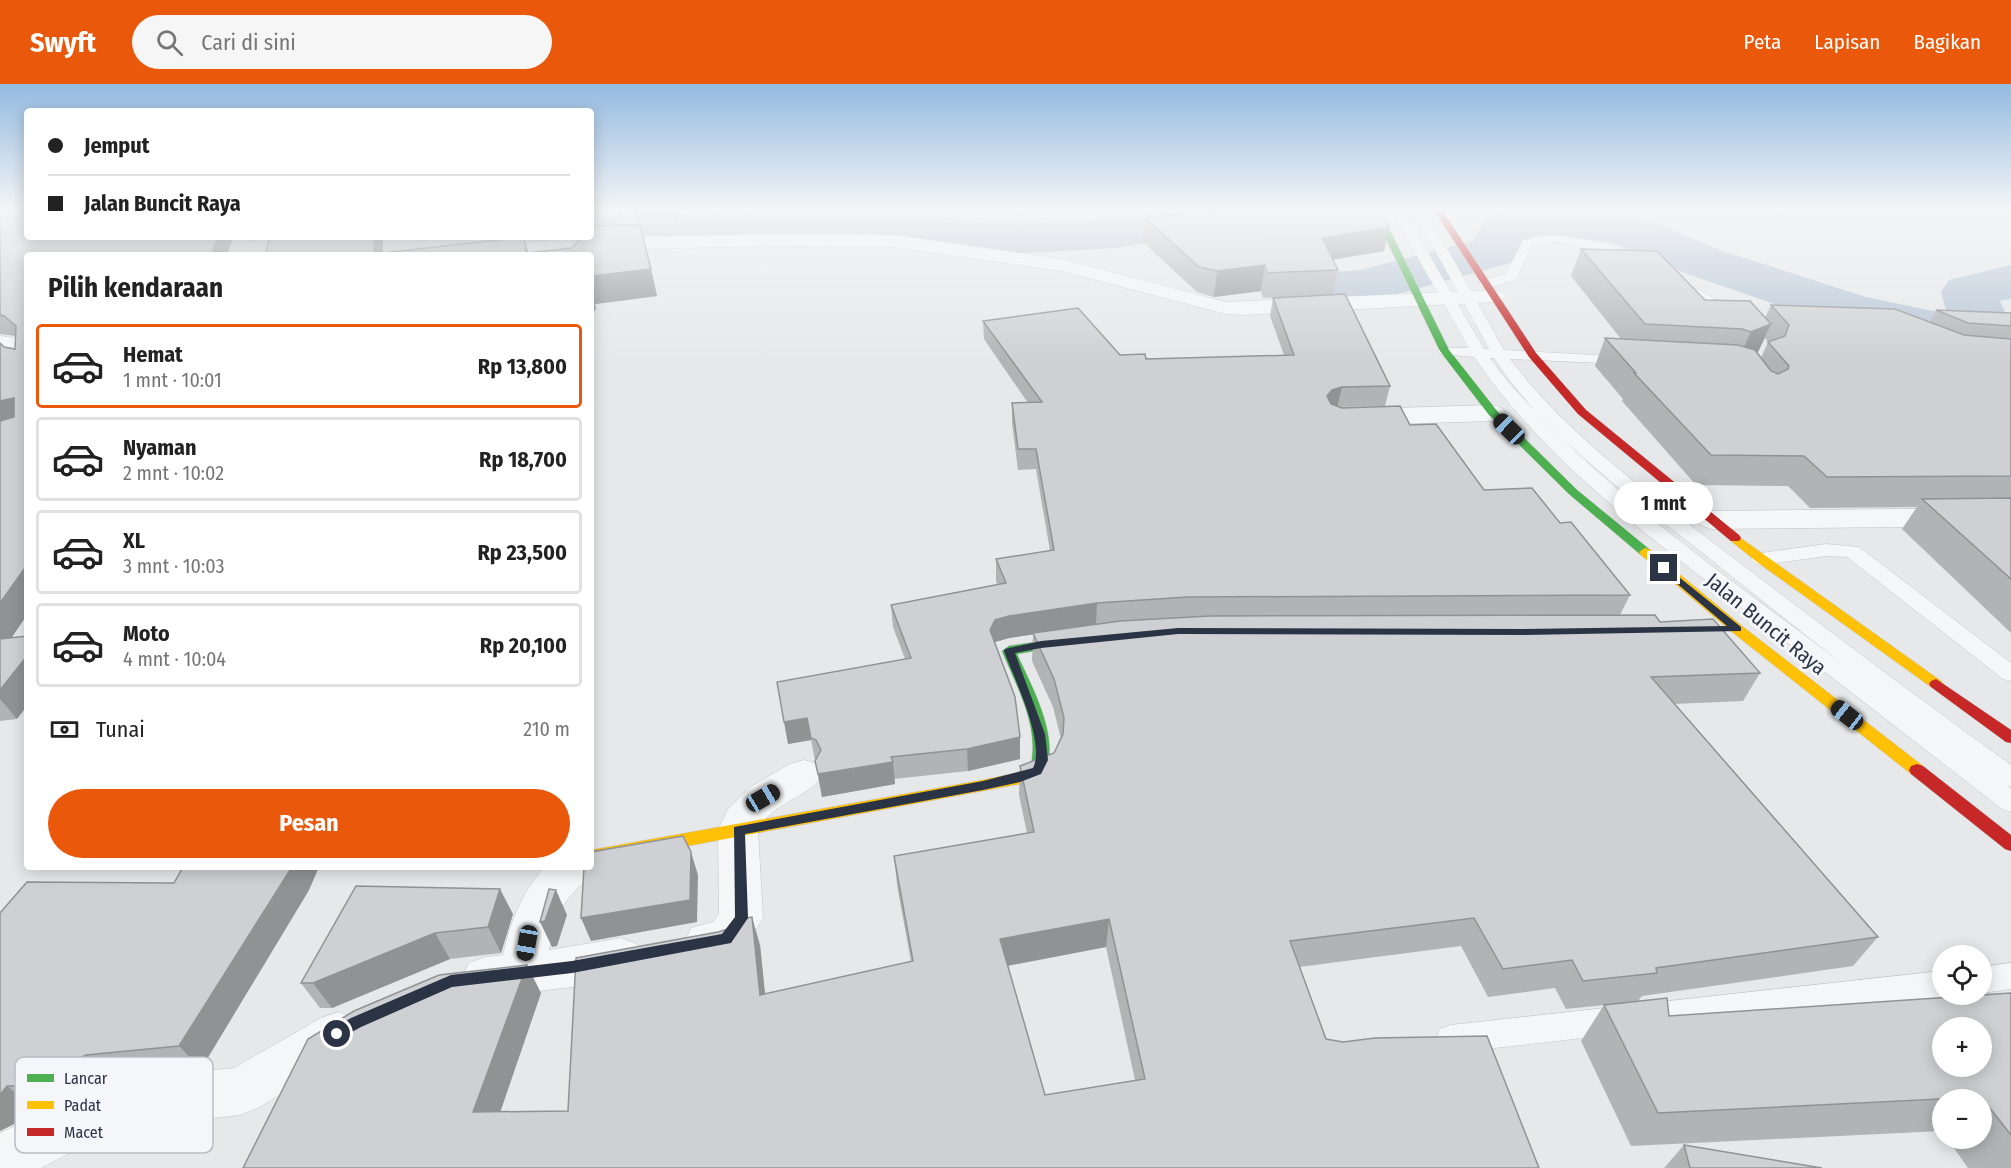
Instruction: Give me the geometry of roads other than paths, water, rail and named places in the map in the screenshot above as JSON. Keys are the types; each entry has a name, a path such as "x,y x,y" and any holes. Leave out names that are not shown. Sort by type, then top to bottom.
{"main road":[{"name":"Jalan Buncit Raya","path":"1403,261 1445,351 1493,413 1573,492 1737,629 2011,844"},
{"path":"1472,261 1532,355 1582,412 1761,559 2010,736"},
{"path":"1714,629 1737,629"},
{"path":"594,855 983,786 1020,778 1037,771 1042,760 1039,734 1009,651 1041,644 1093,639"}],"street":[{"path":"1035,261 1077,268 1226,308 1244,309 1415,290 1447,298 1468,297 1487,285"},
{"path":"0,343 8,344 24,358"},
{"path":"1338,417 1493,413"},
{"path":"1712,520 2011,517"},
{"path":"440,986 451,981 572,967 726,939 741,918 738,830 742,817 763,798 804,774"},
{"path":"522,973 527,943 544,896 571,870"},
{"path":"213,1094 240,1091 356,1022 377,1013"},
{"path":"0,1161 16,1153"}],"lane":[{"path":"1427,261 1447,298 1489,353 1567,430 1644,498 1809,628 2011,778"},
{"path":"1447,261 1468,297 1502,385 1588,474 1681,552 2011,802"},
{"path":"1487,285 1511,277 1519,261"},
{"path":"1634,261 1730,311 1740,322"},
{"path":"1445,351 1636,361"},
{"path":"1761,559 1826,550 1852,551 2011,674"},
{"path":"1992,979 2011,976"},
{"path":"1426,1042 1932,985"}],"waterway":[{"path":"1280,261 1301,277 1326,289 1361,287 1460,261"},
{"path":"1700,261 1853,312 1974,338 1982,324 1973,309 1969,292 2011,282"}]}
